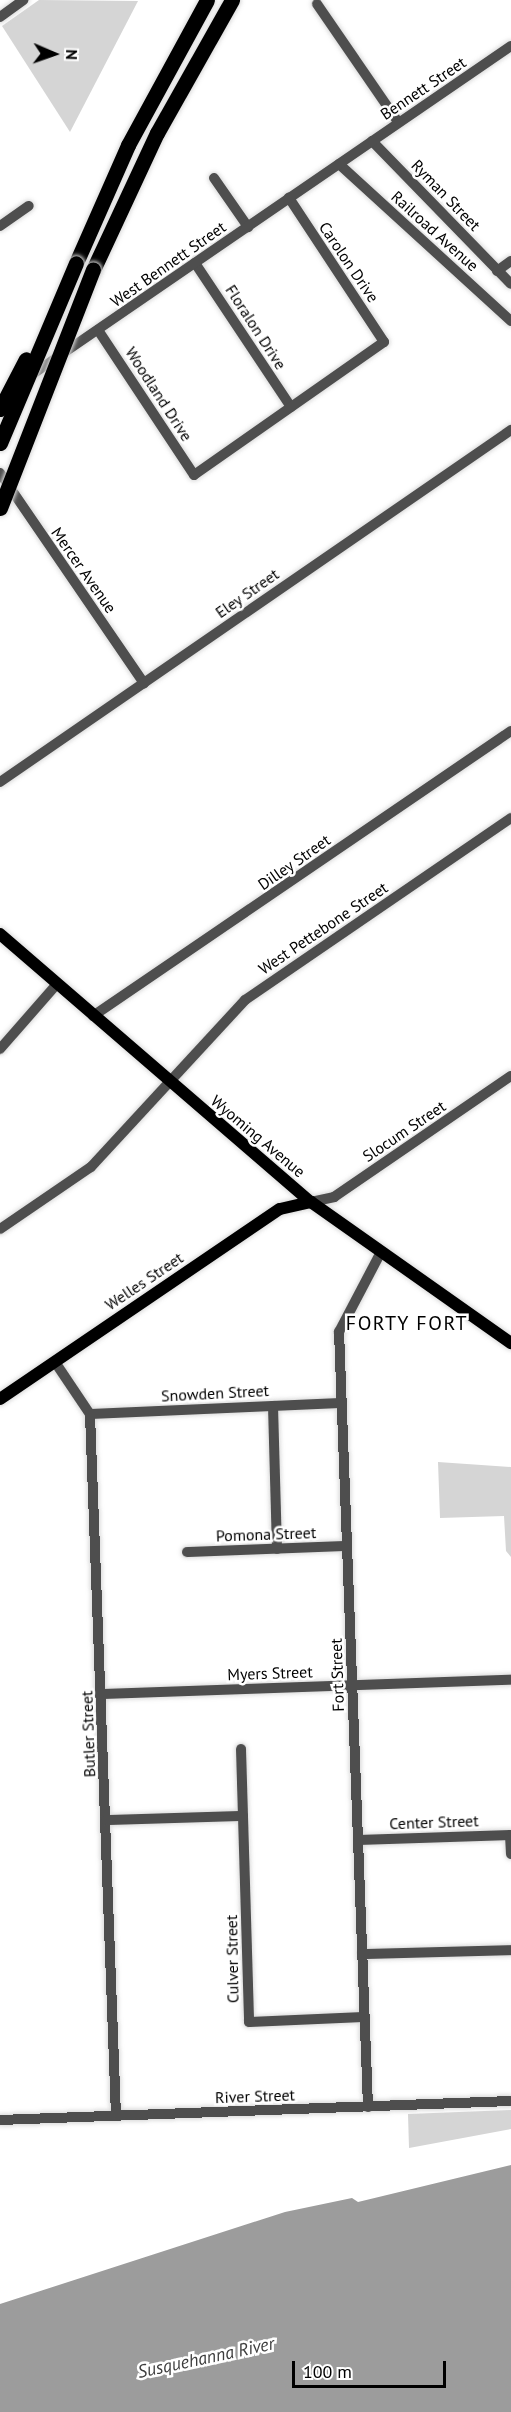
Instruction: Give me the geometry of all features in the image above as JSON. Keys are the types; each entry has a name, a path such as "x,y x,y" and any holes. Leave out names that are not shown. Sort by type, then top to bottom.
{"highway":[{"path":"0,409 76,263 173,57 207,0"},
{"path":"0,480 93,270 191,71 232,0"},
{"path":"0,443 76,263"},
{"path":"0,508 93,270"}],"main road":[{"name":"Wyoming Avenue","path":"0,934 311,1202 511,1343"},
{"name":"Welles Street","path":"0,1399 280,1209 311,1202"}],"street":[{"path":"0,17 23,0"},
{"path":"317,4 399,122"},
{"name":"Bennett Street","path":"352,155 511,46"},
{"name":"Ryman Street","path":"372,141 511,284"},
{"name":"West Bennett Street","path":"0,397 352,155"},
{"name":"Railroad Avenue","path":"339,164 511,321"},
{"path":"214,178 248,227"},
{"name":"Carolon Drive","path":"289,198 384,342 291,407"},
{"path":"0,226 29,206"},
{"path":"497,271 511,261"},
{"name":"Floralon Drive","path":"195,263 291,407"},
{"name":"Woodland Drive","path":"98,330 194,474 291,407"},
{"name":"Eley Street","path":"0,782 511,430"},
{"name":"Mercer Avenue","path":"0,474 144,683"},
{"name":"Dilley Street","path":"93,1016 511,731"},
{"name":"West Pettebone Street","path":"0,1228 91,1167 168,1080 254,993 511,818"},
{"path":"0,1049 57,984"},
{"name":"Slocum Street","path":"311,1202 334,1197 511,1076"},
{"name":"Fort Street","path":"368,2107 339,1332 381,1252"},
{"path":"55,1362 90,1414"},
{"name":"Snowden Street","path":"90,1414 341,1403"},
{"path":"273,1406 277,1549"},
{"name":"Butler Street","path":"90,1414 116,2116"},
{"name":"Pomona Street","path":"187,1552 346,1546"},
{"name":"Myers Street","path":"101,1694 511,1680"},
{"name":"Culver Street","path":"241,1749 249,2022 364,2017"},
{"path":"105,1820 243,1816"},
{"path":"511,1835 511,1854"},
{"name":"Center Street","path":"358,1840 511,1835"},
{"path":"362,1954 511,1950"},
{"name":"River Street","path":"0,2120 511,2101"}],"shaded area":[{"path":"39,0 138,1 70,132 2,26"},
{"path":"438,1462 511,1467 511,1557 506,1551 504,1516 440,1518"},
{"path":"511,2110 511,2129 409,2148 408,2114"}],"water":[{"name":"Susquehanna River","path":"511,2165 511,2412 0,2412 0,2304 285,2212 352,2198 358,2202"}],"district":[{"name":"FORTY FORT","path":"407,1323"}]}
